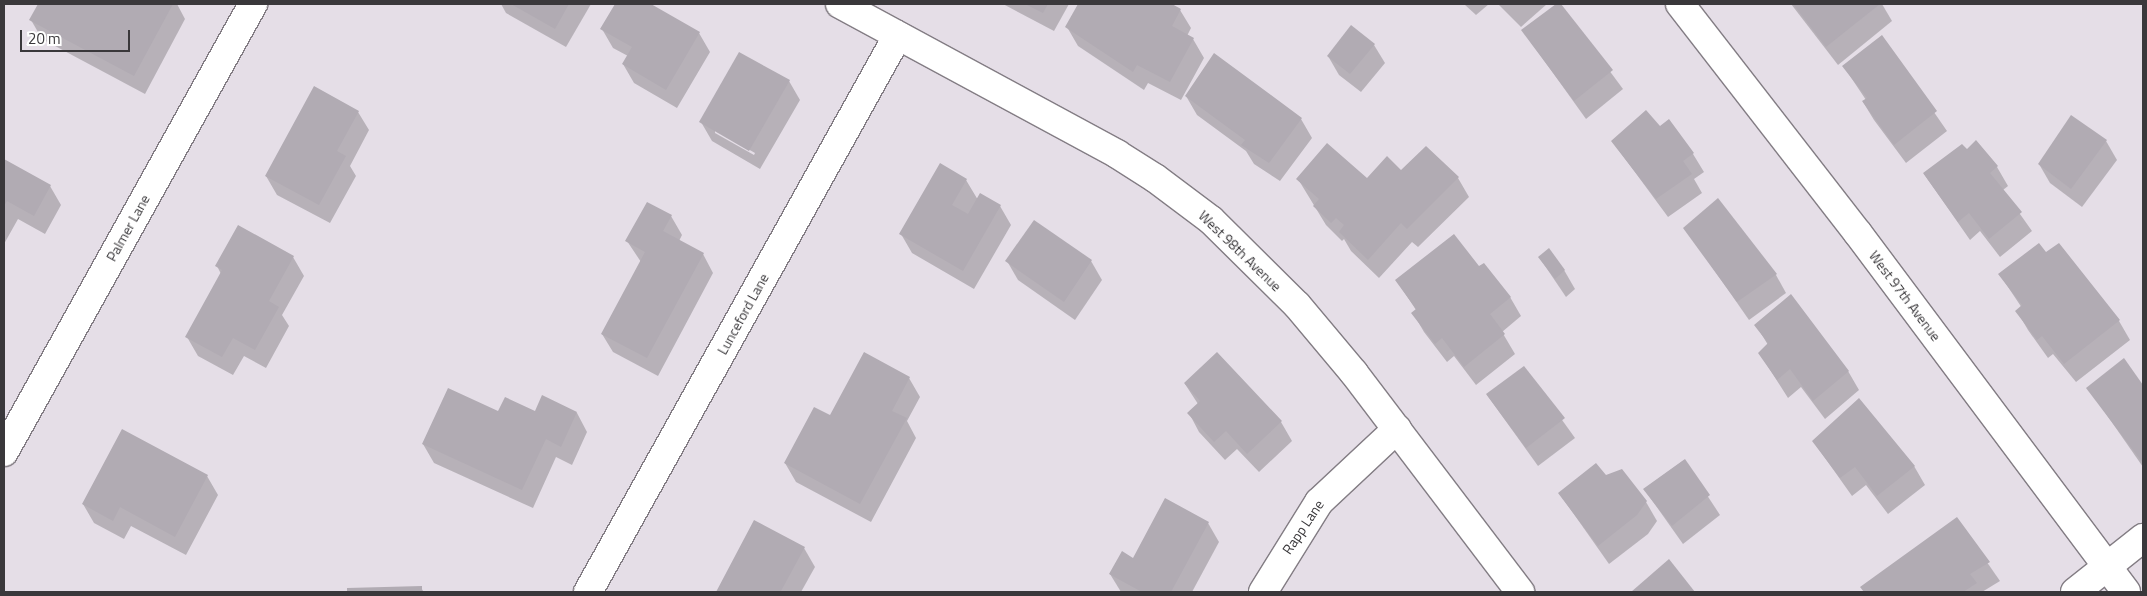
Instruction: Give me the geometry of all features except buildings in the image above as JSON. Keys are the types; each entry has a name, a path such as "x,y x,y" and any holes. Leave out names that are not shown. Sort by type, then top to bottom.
{"street":[{"name":"Palmer Lane","path":"4,452 253,4"},
{"name":"West 98th Avenue","path":"840,4 1117,154 1155,178 1211,220 1297,305 1397,429 1520,592"},
{"name":"West 97th Avenue","path":"1680,4 1857,232 2126,592"},
{"name":"Lunceford Lane","path":"588,592 898,36"},
{"name":"Rapp Lane","path":"1264,592 1319,502 1397,429"},
{"path":"2075,592 2143,538"}]}
